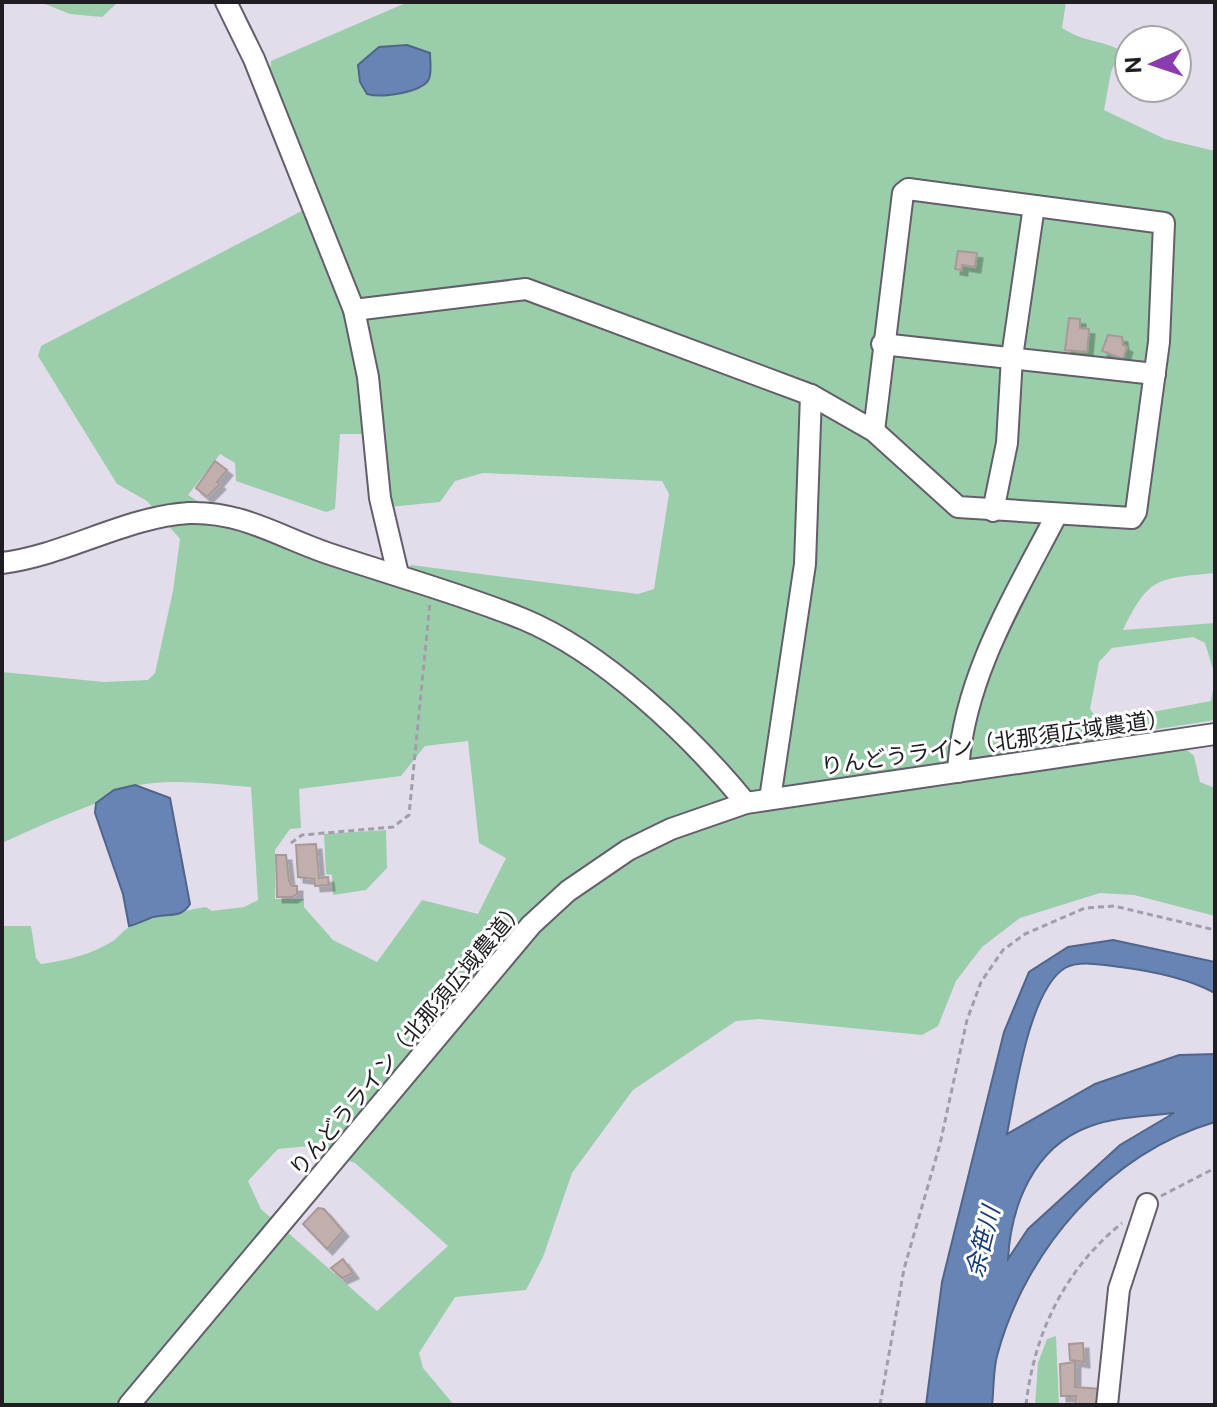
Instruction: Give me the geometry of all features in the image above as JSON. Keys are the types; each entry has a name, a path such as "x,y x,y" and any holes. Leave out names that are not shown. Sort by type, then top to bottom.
{"street":[{"path":"226,2 254,59 354,310 368,377 380,498 398,574"},
{"path":"354,310 526,289 811,395 874,431 950,503 958,507 1056,516 1132,518 1155,374 1164,223 908,189 903,193 882,344 874,431"},
{"path":"993,511 1007,443 1012,357 1034,206"},
{"path":"882,344 1155,374"},
{"path":"770,799 805,564 811,395"},
{"path":"2,563 35,557 170,516 222,513 255,523 301,544 398,574 525,620 588,654 710,760 746,803"},
{"path":"958,772 967,710 993,637 1056,516"},
{"name":"りんどうライン（北那須広域農道）","path":"129,1405 531,925 568,891 628,850 671,829 746,803 1215,734"},
{"path":"1107,1405 1119,1289 1147,1204"}],"path":[{"path":"291,843 302,835 393,827 409,815 431,586"},
{"path":"880,1405 904,1269 940,1144 967,1020 981,982 1003,950 1025,934 1085,908 1114,906 1215,930"},
{"path":"1147,1204 1215,1168"},
{"path":"1026,1405 1033,1356 1046,1319 1065,1287 1102,1239 1124,1221"}],"green space":[{"path":"40,2 118,2 102,17 70,14"},
{"path":"408,2 1066,2 1062,28 1113,47 1113,67 1104,110 1165,139 1215,151 1215,573 1158,583 1141,599 1123,630 1215,623 1215,676 1205,643 1193,637 1112,648 1099,662 1090,709 1099,722 1211,701 1215,678 1215,720 1094,739 1118,753 1186,749 1194,756 1200,782 1215,788 1215,916 1134,895 1100,893 1020,918 982,947 956,981 938,1026 922,1035 759,1019 736,1021 633,1090 572,1173 543,1257 526,1290 455,1297 419,1353 423,1368 454,1405 2,1405 2,926 31,926 36,958 41,964 96,950 113,941 130,926 151,919 206,907 212,911 244,907 258,900 251,787 177,782 133,786 2,843 2,672 104,682 148,680 155,673 173,591 180,539 147,501 117,484 38,356 41,346 317,203 270,71 271,61","holes":["358,65 431,68 422,88 367,94 360,82","340,434 365,434 379,508 440,502 455,481 483,473 662,481 669,494 654,589 638,594 411,565 398,577 210,509 188,495 220,454 235,463 236,481 326,512 335,509","468,741 479,843 506,858 478,914 422,900 377,962 333,940 304,907 304,899 275,899 275,850 290,829 301,828 299,789 401,776 425,746","308,1146 355,1163 448,1246 377,1311 261,1209 248,1181 278,1149"]},
{"path":"386,830 387,868 366,890 333,895 332,875 326,874 324,834"},
{"path":"1056,1336 1059,1405 1035,1405 1038,1363 1047,1339"}],"water":[{"path":"407,45 430,53 431,69 425,84 401,93 367,94 360,82 358,65 379,47"},
{"path":"135,785 170,798 190,904 178,914 154,917 129,926 123,894 95,813 96,803 114,790"},
{"name":"余笹川","path":"1113,940 1215,962 1215,993 1181,979 1144,971 1092,964 1065,968 1052,980 1033,1020 1019,1070 1007,1134 1095,1084 1179,1055 1215,1054 1215,1122 1176,1137 1140,1157 1107,1182 1077,1211 1050,1244 1028,1279 1010,1317 996,1362 992,1405 926,1405 942,1282 1004,1032 1029,972 1068,947","holes":["1174,1113 1120,1145 1028,1229 1008,1259 1020,1199 1039,1164 1053,1149 1069,1137 1098,1124"]}],"building":[{"path":"958,251 977,253 975,267 962,265 962,270 955,269"},
{"path":"1069,318 1080,319 1080,328 1089,329 1087,352 1065,350"},
{"path":"1108,335 1122,337 1123,345 1127,347 1123,359 1102,351"},
{"path":"215,461 227,470 217,482 220,484 207,497 196,488"},
{"path":"316,844 319,878 328,877 329,885 315,886 314,879 298,877 296,845"},
{"path":"276,855 286,855 289,881 292,886 297,886 297,894 292,897 277,897"},
{"path":"318,1208 324,1209 343,1231 327,1249 303,1224"},
{"path":"343,1259 353,1273 342,1278 331,1268"},
{"path":"1083,1343 1084,1362 1070,1360 1069,1344"},
{"path":"1075,1362 1075,1387 1101,1389 1101,1405 1075,1405 1076,1396 1061,1396 1060,1364"}]}
